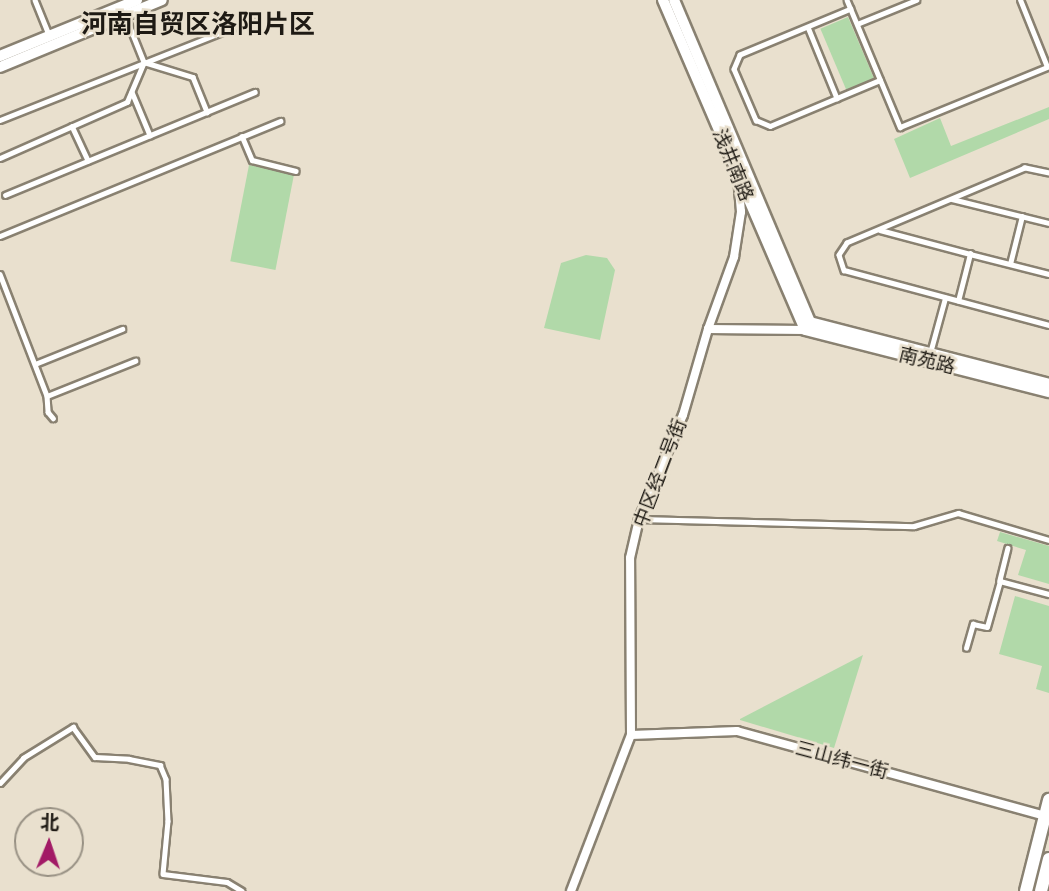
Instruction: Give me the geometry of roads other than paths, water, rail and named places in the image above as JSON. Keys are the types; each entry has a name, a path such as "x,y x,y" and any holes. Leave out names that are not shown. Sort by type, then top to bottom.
{"main road":[{"path":"124,11 136,0"},
{"path":"0,56 162,0"},
{"path":"0,67 51,40"},
{"path":"1026,891 1049,800"},
{"path":"1044,886 1049,859"}],"street":[{"name":"浅井南路","path":"663,0 738,179 806,325"},
{"name":"浅井南路","path":"674,0 806,325"},
{"name":"中区经二号街","path":"571,891 631,735 631,558 639,519 683,415 709,326 734,257 741,212 738,179"},
{"path":"709,326 806,325"},
{"name":"南苑路","path":"806,325 1049,384"},
{"name":"南苑路","path":"929,357 1049,393"},
{"name":"三山纬一街","path":"631,735 737,731 1047,816"}],"lane":[{"path":"35,0 51,40"},
{"path":"847,0 900,127 1047,66 1020,1 1027,0"},
{"path":"857,24 916,0"},
{"path":"851,9 740,55 734,69 755,120 770,126 880,80"},
{"path":"0,158 127,102 144,62 124,11"},
{"path":"0,120 252,20"},
{"path":"808,27 837,98"},
{"path":"144,62 192,77 207,112"},
{"path":"132,91 150,135"},
{"path":"5,195 256,92"},
{"path":"0,236 280,121"},
{"path":"72,126 88,161"},
{"path":"242,136 252,160 296,171"},
{"path":"1049,173 1025,168 847,243 838,255 845,270 1049,325"},
{"path":"952,199 1049,223"},
{"path":"1010,264 1022,216"},
{"path":"878,230 1049,274"},
{"path":"958,301 970,254"},
{"path":"0,274 47,396 48,412 53,418"},
{"path":"929,357 945,298"},
{"path":"35,364 122,329"},
{"path":"47,396 135,361"},
{"path":"639,519 914,526 958,513 1049,540"},
{"path":"966,648 974,624 987,627 1008,548"},
{"path":"1000,581 1049,594"},
{"path":"0,783 23,758 73,727 96,757 130,759 160,765 166,779 169,821 163,874 227,882 242,891"}],"district":[{"name":"河南自贸区洛阳片区","path":"198,25"}]}
